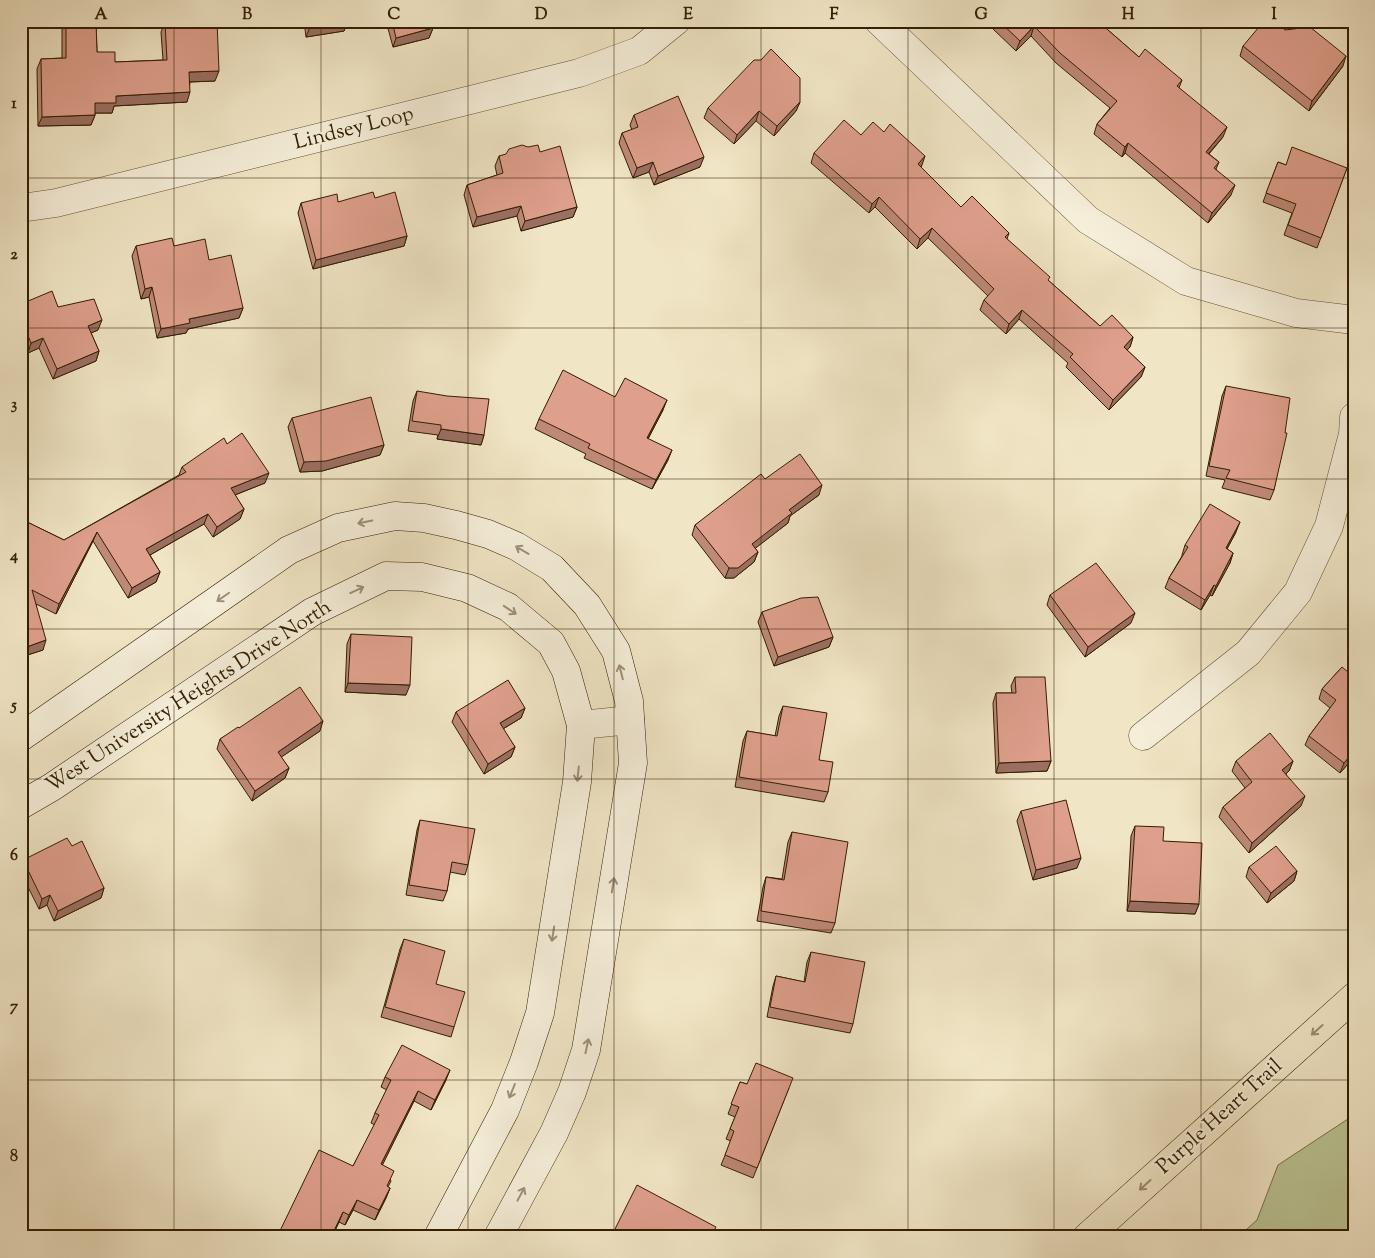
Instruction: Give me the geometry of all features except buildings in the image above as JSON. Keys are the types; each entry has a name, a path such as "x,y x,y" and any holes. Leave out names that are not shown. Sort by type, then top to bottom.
{"highway":[{"name":"Purple Heart Trail","path":"1087,1237 1354,997"}],"street":[{"name":"Lindsey Loop","path":"21,208 56,203 579,72 639,51 676,21"},
{"path":"879,21 1088,220 1186,281 1296,314 1354,320"},
{"path":"1143,736 1248,652 1298,592 1329,526 1353,434 1354,417"},
{"path":"21,737 289,550 338,528 395,516 432,520 488,534 516,546 552,568 587,605 616,650 629,701 633,763 586,1050 572,1092 554,1133 498,1237"},
{"name":"West University Heights Drive North","path":"21,805 52,788 312,612 386,576 422,577 467,588 508,607 551,642 566,671 581,725 577,782 540,1013 524,1062 504,1110 438,1237"},
{"path":"581,725 630,720"}],"green space":[{"path":"1354,1115 1354,1237 1238,1237 1257,1220 1278,1165"}]}
